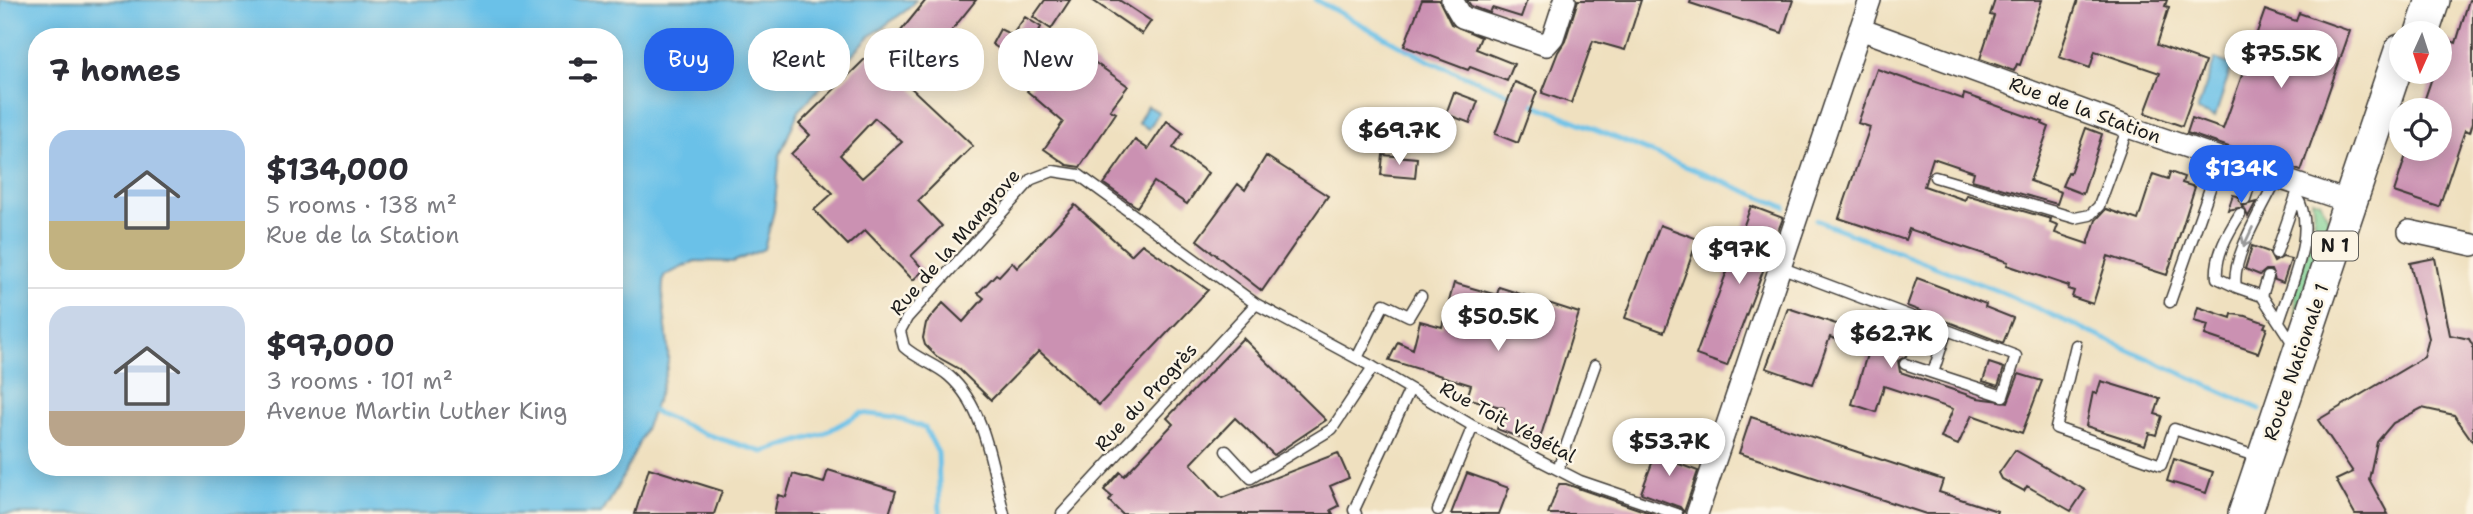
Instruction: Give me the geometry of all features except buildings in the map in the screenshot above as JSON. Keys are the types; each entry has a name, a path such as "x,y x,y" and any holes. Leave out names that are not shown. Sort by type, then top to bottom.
{"main road":[{"path":"2410,21 2416,0"},
{"path":"2426,21 2433,0"},
{"name":"Route Nationale 1","path":"2245,514 2390,84"},
{"name":"Route Nationale 1","path":"2260,514 2405,84"}],"street":[{"path":"1452,0 1462,17 1545,45 1553,37 1565,0"},
{"path":"1697,514 1870,0"},
{"name":"Rue de la Station","path":"1860,29 2128,127 2278,176 2298,190 2350,202"},
{"path":"2409,231 2473,245"}],"lane":[{"path":"1935,177 2075,218 2090,215 2099,206 2128,127"},
{"path":"2170,302 2221,157"},
{"path":"2245,199 2255,169"},
{"name":"Rue de la Mangrove","path":"1004,514 991,455 963,392 949,376 904,347 900,331 907,318 1032,179 1054,171 1079,175 1256,304"},
{"path":"2236,287 2234,275 2245,244 2278,176"},
{"path":"2276,254 2298,190"},
{"path":"2279,321 2304,237 2304,208 2298,190"},
{"path":"2240,215 2227,235 2216,266 2217,278 2262,296 2299,352"},
{"path":"1780,267 1946,332 2016,356 2003,396 1905,364"},
{"path":"2262,296 2268,277"},
{"path":"1357,358 1384,304 1409,316 1422,296"},
{"name":"Rue Toit Végétal","path":"1256,304 1357,358 1473,426 1580,481 1677,514"},
{"name":"Rue du Progrès","path":"1062,514 1256,304"},
{"path":"1933,373 1946,332"},
{"path":"2076,345 2056,428 2161,465 2174,429 2263,459"},
{"path":"1558,469 1595,365"},
{"path":"1226,451 1251,478 1277,464 1332,429 1373,367"},
{"path":"1356,514 1354,510 1410,389"},
{"path":"1438,510 1473,426"}],"green space":[{"path":"2312,199 2320,201 2329,220 2296,317 2295,290 2315,225"}],"water":[{"path":"0,0 916,0 882,28 864,28 864,42 850,57 850,28 748,28 748,91 817,91 799,110 780,155 774,211 764,249 733,262 695,261 664,276 668,361 659,394 623,475 623,28 28,28 28,476 623,476 601,514 0,514"},
{"path":"2215,59 2232,65 2215,117 2197,111"},
{"path":"1147,106 1159,112 1149,129 1138,123"}],"waterway":[{"path":"1316,0 1429,61 1517,97"},
{"path":"1526,101 1785,207"},
{"path":"1816,220 2003,293 2260,409"},
{"path":"648,409 705,434 763,452 823,434 861,413 895,417 925,428 938,453 940,514"}]}
